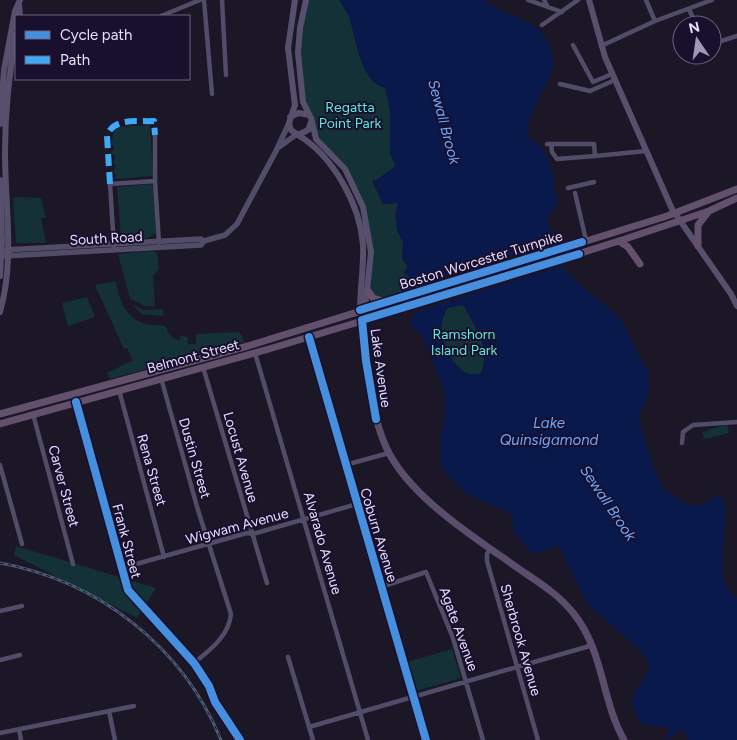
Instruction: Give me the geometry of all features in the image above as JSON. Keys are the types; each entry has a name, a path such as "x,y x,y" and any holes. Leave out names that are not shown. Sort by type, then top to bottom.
{"highway":[{"path":"677,217 737,189"},
{"path":"677,217 709,211 737,198"},
{"path":"698,246 698,225 709,211"},
{"name":"Boston Worcester Turnpike","path":"386,302 584,241 677,217"},
{"name":"Boston Worcester Turnpike","path":"393,311 619,241 677,217"},
{"path":"619,241 628,247 640,264"},
{"path":"368,291 373,298 386,302"},
{"name":"Belmont Street","path":"0,414 248,346 386,302"},
{"name":"Belmont Street","path":"0,424 204,367 393,311"},
{"path":"0,409 40,398 50,400"}],"main road":[{"path":"295,0 288,42 289,71 295,103 290,120 291,130 313,145 339,177 360,223 363,250 362,310"},
{"path":"306,0 299,35 298,70 303,103 316,139 345,169 363,207 370,246 368,291 362,310"},
{"path":"590,0 610,78 677,217 734,295 737,306"},
{"path":"19,2 20,15"},
{"path":"0,312 4,253 5,152 15,11 19,2"},
{"path":"0,124 11,78 15,44"},
{"path":"290,120 299,113 310,118"},
{"path":"297,134 308,130 310,118"},
{"path":"0,180 4,253 0,276"},
{"name":"Lake Avenue","path":"362,310 373,405 389,453 406,478 424,498 564,603 577,618 593,645 611,712 624,740"}],"street":[{"path":"163,15 200,0"},
{"path":"204,0 212,94"},
{"path":"222,0 226,75"},
{"path":"528,0 562,12"},
{"path":"544,0 548,7"},
{"path":"542,25 578,0"},
{"path":"646,0 655,22"},
{"path":"601,46 712,0"},
{"path":"689,9 692,15"},
{"path":"722,41 737,36"},
{"path":"573,44 593,82 610,78"},
{"path":"289,71 298,70"},
{"path":"560,84 590,91 610,78"},
{"name":"South Road","path":"4,253 159,244 200,245 225,235 237,224 276,151 290,120"},
{"name":"South Road","path":"276,151 297,134"},
{"path":"155,135 155,181 159,244"},
{"path":"595,156 594,144 549,144 557,159 595,156 646,151"},
{"path":"114,247 110,184 155,181"},
{"path":"568,188 594,182"},
{"path":"575,193 584,241"},
{"name":"Coburn Avenue","path":"308,337 426,740"},
{"name":"Alvarado Avenue","path":"255,352 368,740"},
{"name":"Locust Avenue","path":"204,367 267,583"},
{"name":"Dustin Street","path":"161,378 208,545 231,616 218,643 194,663"},
{"name":"Rena Street","path":"119,390 164,556"},
{"name":"Frank Street","path":"76,402 127,587 132,597 194,663 209,686 215,702 240,740"},
{"name":"Carver Street","path":"33,414 73,564"},
{"path":"682,443 684,432 690,426 737,422"},
{"path":"345,465 389,453"},
{"path":"0,465 22,544"},
{"name":"Wigwam Avenue","path":"122,568 247,533 252,534 305,520 357,504"},
{"name":"Sherbrook Avenue","path":"491,548 487,554 487,561 538,740"},
{"name":"Agate Avenue","path":"381,587 426,572 453,638 483,740"},
{"path":"0,611 22,606"},
{"path":"309,727 593,645"},
{"path":"0,660 20,655"},
{"path":"288,657 313,740"},
{"path":"0,733 134,706"},
{"path":"109,711 115,740"},
{"path":"19,729 21,740"}],"green space":[{"name":"Regatta Point Park","path":"306,0 340,0 348,14 364,68 377,84 386,88 390,111 390,154 396,166 375,181 373,179 373,183 383,204 398,203 397,230 403,242 403,261 408,266 404,273 425,279 429,289 386,303 368,291 368,228 352,180 316,139 305,110 298,43"},
{"path":"150,125 153,176 115,179 116,174 113,173 116,165 113,164 115,156 112,154 114,146 111,144 115,127"},
{"path":"150,184 153,186 156,233 148,238 141,238 137,235 132,238 121,238 117,187"},
{"path":"13,197 41,198 46,218 41,218 46,243 16,243"},
{"path":"152,251 157,253 159,269 153,276 155,306 145,306 130,299 118,254"},
{"path":"116,281 119,296 130,315 142,323 166,326 169,334 175,339 180,340 181,335 188,338 188,344 196,344 196,334 238,332 242,335 244,342 110,379 107,373 133,360 127,348 124,349 95,285"},
{"path":"87,297 95,317 68,326 62,303"},
{"path":"132,304 143,310 163,309 163,316 142,314"},
{"name":"Ramshorn Island Park","path":"464,306 483,346 484,364 481,373 473,374 459,368 453,361 442,337 441,330 444,315 448,308"},
{"path":"727,425 729,433 705,439 702,432 706,431 707,435 707,430"},
{"path":"16,546 156,588 137,618 14,555"},
{"path":"452,649 461,678 416,691 407,662"}],"water":[{"name":"Lake Quinsigamond","path":"340,0 485,0 499,10 523,20 537,29 550,47 553,58 550,77 535,105 527,131 530,138 543,150 553,173 555,195 558,202 547,219 553,234 551,244 552,257 576,281 622,321 648,370 649,393 641,410 639,420 651,460 663,489 687,504 702,506 717,494 723,498 725,523 722,565 728,589 737,598 737,740 688,740 682,729 668,740 666,737 669,728 642,724 633,708 633,701 634,695 649,668 647,660 638,648 587,604 559,547 552,547 540,553 532,553 514,533 512,515 465,493 441,468 441,433 444,423 445,393 423,337 410,325 414,313 427,297 429,285 425,279 411,279 404,273 408,266 402,258 403,242 397,230 395,214 398,203 383,204 373,179 375,181 396,166 390,154 390,111 385,88 376,84 364,68 348,14","holes":["464,306 483,346 484,364 481,373 473,374 459,368 453,361 442,337 442,324 448,308"]}],"pier":[{"path":"555,242 554,254 424,296 427,291 425,282"},
{"path":"556,257 564,265 411,313 421,299"}],"railway":[{"path":"0,563 36,572 71,585 103,602 133,623 160,648 184,676 205,706 221,740"}],"marked path":[{"path":"110,184 107,136 110,130 120,123 154,121 155,135"}],"cycle path":[{"path":"360,310 582,242"},
{"path":"376,419 366,361 362,320 579,254"},
{"path":"309,337 426,740"},
{"path":"76,402 128,590 194,663 209,686 215,702 240,740"}],"water label":[{"name":"Sewall Brook","path":"444,122"},
{"name":"Sewall Brook","path":"608,503"}]}
